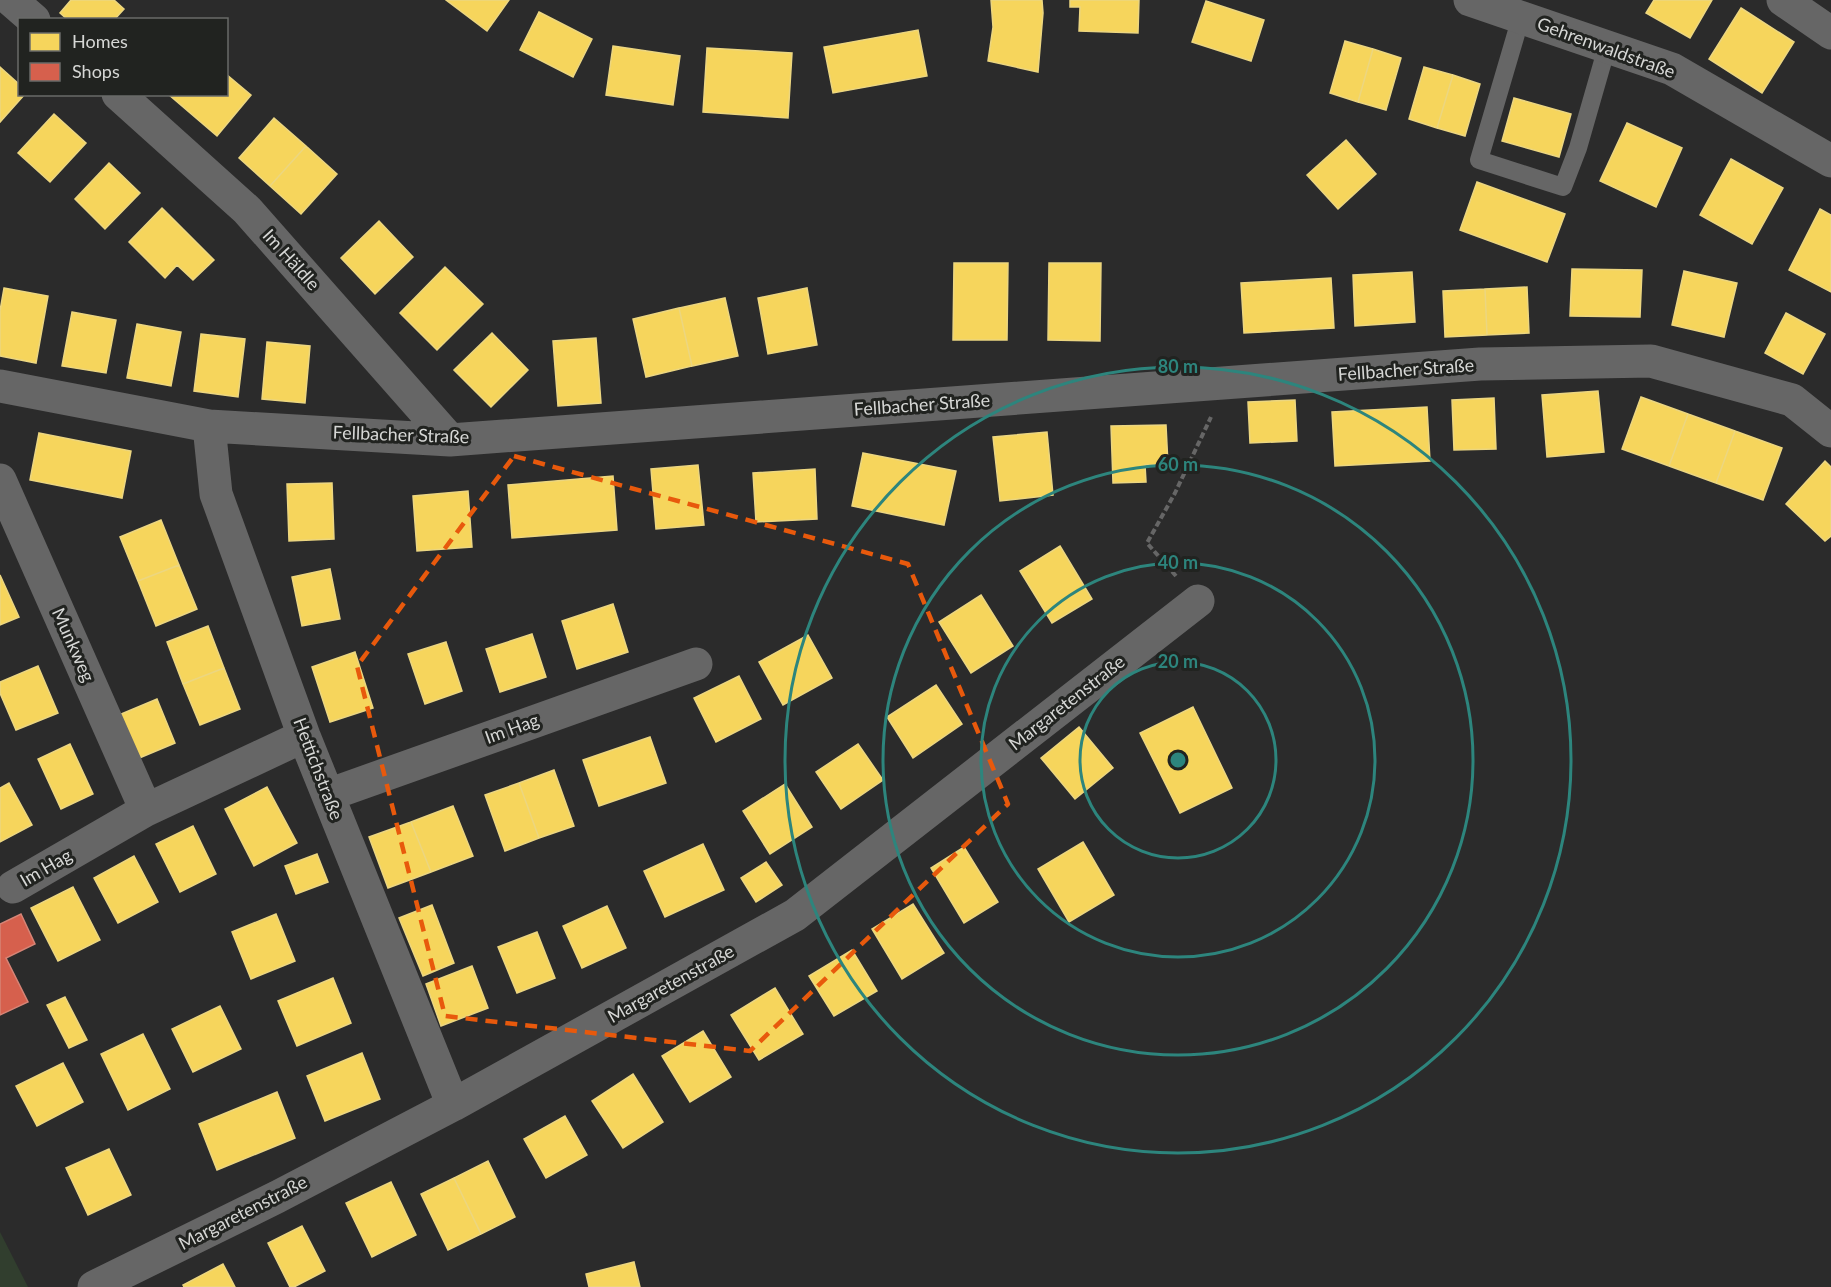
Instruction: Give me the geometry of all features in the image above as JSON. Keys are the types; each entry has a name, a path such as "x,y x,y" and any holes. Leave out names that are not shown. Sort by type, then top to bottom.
{"street":[{"path":"10,0 32,18"},
{"name":"Gehrenwaldstraße","path":"1470,0 1672,69 1831,161"},
{"path":"1783,0 1831,33"},
{"name":"Im Häldle","path":"120,96 247,210 450,440"},
{"name":"Fellbacher Straße","path":"0,386 209,426 450,440 1480,364 1651,361 1792,400 1831,431"},
{"name":"Hettichstraße","path":"209,426 216,494 304,736 453,1105"},
{"name":"Munkweg","path":"0,480 146,810"},
{"name":"Margaretenstraße","path":"94,1287 277,1197 453,1105 795,915 1198,601"},
{"name":"Im Hag","path":"328,795 696,664"},
{"name":"Im Hag","path":"13,887 146,810 304,736"}],"lane":[{"path":"1521,17 1479,160 1563,188 1578,148 1607,47"}],"path":[{"path":"1198,601 1148,543 1175,493 1214,409"}],"highlighted area":[{"path":"514,456 908,564 1008,804 750,1051 445,1016 357,666"}],"green space":[{"path":"0,1232 28,1287 0,1287"}],"building: Homes":[{"path":"71,0 114,0 124,9 116,18 66,18 60,13"},
{"path":"446,0 509,0 487,31"},
{"path":"991,0 1042,0 1038,72 988,61 993,27"},
{"path":"1070,0 1139,0 1138,33 1079,31 1080,7 1070,7"},
{"path":"1654,0 1712,0 1690,38 1646,13"},
{"path":"1206,1 1264,20 1251,61 1192,42"},
{"path":"1741,8 1794,42 1762,93 1709,59"},
{"path":"539,12 592,39 573,77 520,50"},
{"path":"918,30 927,76 833,93 824,47"},
{"path":"1345,41 1373,49 1358,102 1330,93"},
{"path":"613,46 680,56 673,105 606,95"},
{"path":"707,48 792,53 788,118 703,112"},
{"path":"1373,49 1401,58 1386,110 1358,102"},
{"path":"0,67 18,83 18,96 23,96 0,122"},
{"path":"1424,67 1453,75 1437,128 1409,119"},
{"path":"1453,75 1480,84 1465,136 1437,128"},
{"path":"228,76 251,95 217,136 170,96 228,96"},
{"path":"1514,98 1571,114 1559,157 1502,141"},
{"path":"54,114 86,143 50,182 18,153"},
{"path":"274,118 306,146 270,186 239,158"},
{"path":"1627,123 1682,148 1656,207 1600,181"},
{"path":"1346,140 1376,174 1338,209 1307,175"},
{"path":"306,146 337,174 301,214 270,186"},
{"path":"1731,159 1783,188 1752,244 1700,215"},
{"path":"109,163 140,193 105,229 75,199"},
{"path":"1477,182 1565,214 1547,262 1460,230"},
{"path":"162,208 214,260 193,280 177,265 165,278 129,242"},
{"path":"1820,209 1831,215 1831,292 1789,270"},
{"path":"379,221 413,257 375,294 341,258"},
{"path":"954,263 1008,263 1007,340 953,340"},
{"path":"1049,263 1101,263 1100,341 1048,340"},
{"path":"445,267 483,304 437,350 400,313"},
{"path":"1572,269 1642,270 1640,317 1570,316"},
{"path":"1684,271 1737,283 1724,337 1672,325"},
{"path":"1412,272 1415,322 1355,326 1353,275"},
{"path":"1331,278 1334,328 1244,333 1241,283"},
{"path":"1527,287 1529,333 1487,335 1485,289"},
{"path":"4,288 48,296 36,363 0,356 0,311"},
{"path":"807,288 817,345 768,354 758,298"},
{"path":"1485,289 1487,335 1445,337 1443,291"},
{"path":"725,298 738,356 692,366 679,308"},
{"path":"679,308 692,366 646,377 633,319"},
{"path":"72,312 116,320 106,373 62,366"},
{"path":"1786,313 1825,334 1803,374 1765,353"},
{"path":"137,324 181,332 171,386 127,378"},
{"path":"492,333 528,370 491,407 454,370"},
{"path":"201,334 245,339 238,397 194,391"},
{"path":"596,338 601,403 558,406 553,341"},
{"path":"267,342 310,346 305,403 262,399"},
{"path":"1598,391 1604,452 1547,457 1542,395"},
{"path":"1641,397 1688,414 1669,466 1622,449"},
{"path":"1494,398 1496,449 1454,450 1452,400"},
{"path":"1295,400 1297,441 1250,443 1248,402"},
{"path":"1427,407 1430,461 1335,466 1332,412"},
{"path":"1688,414 1735,431 1716,483 1669,466"},
{"path":"1166,425 1168,465 1145,465 1146,482 1113,483 1111,426"},
{"path":"1735,431 1782,448 1763,500 1716,483"},
{"path":"1047,432 1053,495 1000,501 993,437"},
{"path":"39,433 131,451 122,498 30,480"},
{"path":"863,453 956,471 944,525 852,506"},
{"path":"1825,461 1831,467 1831,536 1825,541 1786,504"},
{"path":"698,465 704,525 656,529 651,469"},
{"path":"815,469 817,519 756,522 753,473"},
{"path":"613,476 617,530 512,538 508,485"},
{"path":"332,483 334,539 289,541 287,484"},
{"path":"468,491 472,547 417,551 413,496"},
{"path":"161,520 179,565 138,581 120,537"},
{"path":"1060,546 1092,599 1052,623 1020,571"},
{"path":"179,565 197,609 156,626 138,581"},
{"path":"330,569 340,619 302,626 292,577"},
{"path":"0,575 19,617 0,625"},
{"path":"981,595 1013,646 971,673 939,622"},
{"path":"613,604 628,652 577,669 562,621"},
{"path":"208,626 224,668 183,684 167,642"},
{"path":"532,634 546,677 500,692 486,649"},
{"path":"808,635 832,678 783,705 759,662"},
{"path":"446,642 462,691 425,704 408,654"},
{"path":"355,652 373,708 330,722 312,667"},
{"path":"38,666 58,713 16,730 0,693 0,682"},
{"path":"224,668 240,709 200,725 183,684"},
{"path":"739,676 761,719 716,742 694,698"},
{"path":"936,685 962,724 913,758 887,717"},
{"path":"157,699 175,743 137,759 119,715"},
{"path":"1193,707 1232,788 1180,813 1140,733"},
{"path":"1079,727 1113,768 1075,799 1041,758"},
{"path":"650,737 666,783 599,806 583,760"},
{"path":"70,744 93,794 61,809 38,759"},
{"path":"858,744 883,780 841,809 816,772"},
{"path":"554,770 574,826 539,838 519,783"},
{"path":"9,783 32,825 0,842 0,788"},
{"path":"519,783 539,838 505,851 485,795"},
{"path":"785,784 812,827 770,854 743,811"},
{"path":"267,787 297,843 254,866 225,809"},
{"path":"453,806 473,856 431,872 411,822"},
{"path":"411,822 431,872 388,888 369,837"},
{"path":"193,826 216,874 180,892 156,844"},
{"path":"1083,842 1114,895 1069,922 1038,869"},
{"path":"703,844 724,890 665,917 644,871"},
{"path":"964,847 998,902 964,923 931,868"},
{"path":"317,854 328,882 296,894 285,866"},
{"path":"134,856 158,902 118,923 94,878"},
{"path":"766,862 782,885 756,902 741,878"},
{"path":"73,887 100,940 58,961 31,908"},
{"path":"913,904 944,953 902,979 872,929"},
{"path":"432,905 454,963 423,976 399,918"},
{"path":"607,906 626,948 582,968 563,926"},
{"path":"276,914 295,961 251,979 232,932"},
{"path":"537,932 555,978 517,993 498,947"},
{"path":"852,950 877,991 834,1016 809,976"},
{"path":"472,966 488,1008 441,1026 426,984"},
{"path":"333,978 351,1023 297,1046 278,1001"},
{"path":"775,988 803,1034 759,1060 731,1015"},
{"path":"65,997 87,1040 69,1048 47,1005"},
{"path":"220,1006 241,1049 193,1072 172,1029"},
{"path":"703,1031 731,1077 690,1102 662,1056"},
{"path":"143,1034 170,1089 128,1110 101,1054"},
{"path":"362,1053 380,1099 325,1121 307,1076"},
{"path":"63,1063 83,1102 37,1126 16,1086"},
{"path":"633,1074 663,1122 623,1148 592,1101"},
{"path":"277,1092 295,1138 217,1170 199,1124"},
{"path":"565,1116 587,1155 546,1178 524,1139"},
{"path":"109,1149 131,1195 88,1215 66,1168"},
{"path":"488,1161 515,1217 481,1234 454,1178"},
{"path":"454,1178 481,1234 448,1250 421,1194"},
{"path":"391,1182 416,1235 372,1257 346,1203"},
{"path":"302,1226 325,1271 290,1287 268,1243"},
{"path":"634,1262 640,1287 589,1287 586,1274"},
{"path":"223,1264 235,1287 184,1287 183,1285"}],"building: Shops":[{"path":"21,914 35,944 6,958 28,1002 0,1015 0,924"}]}
